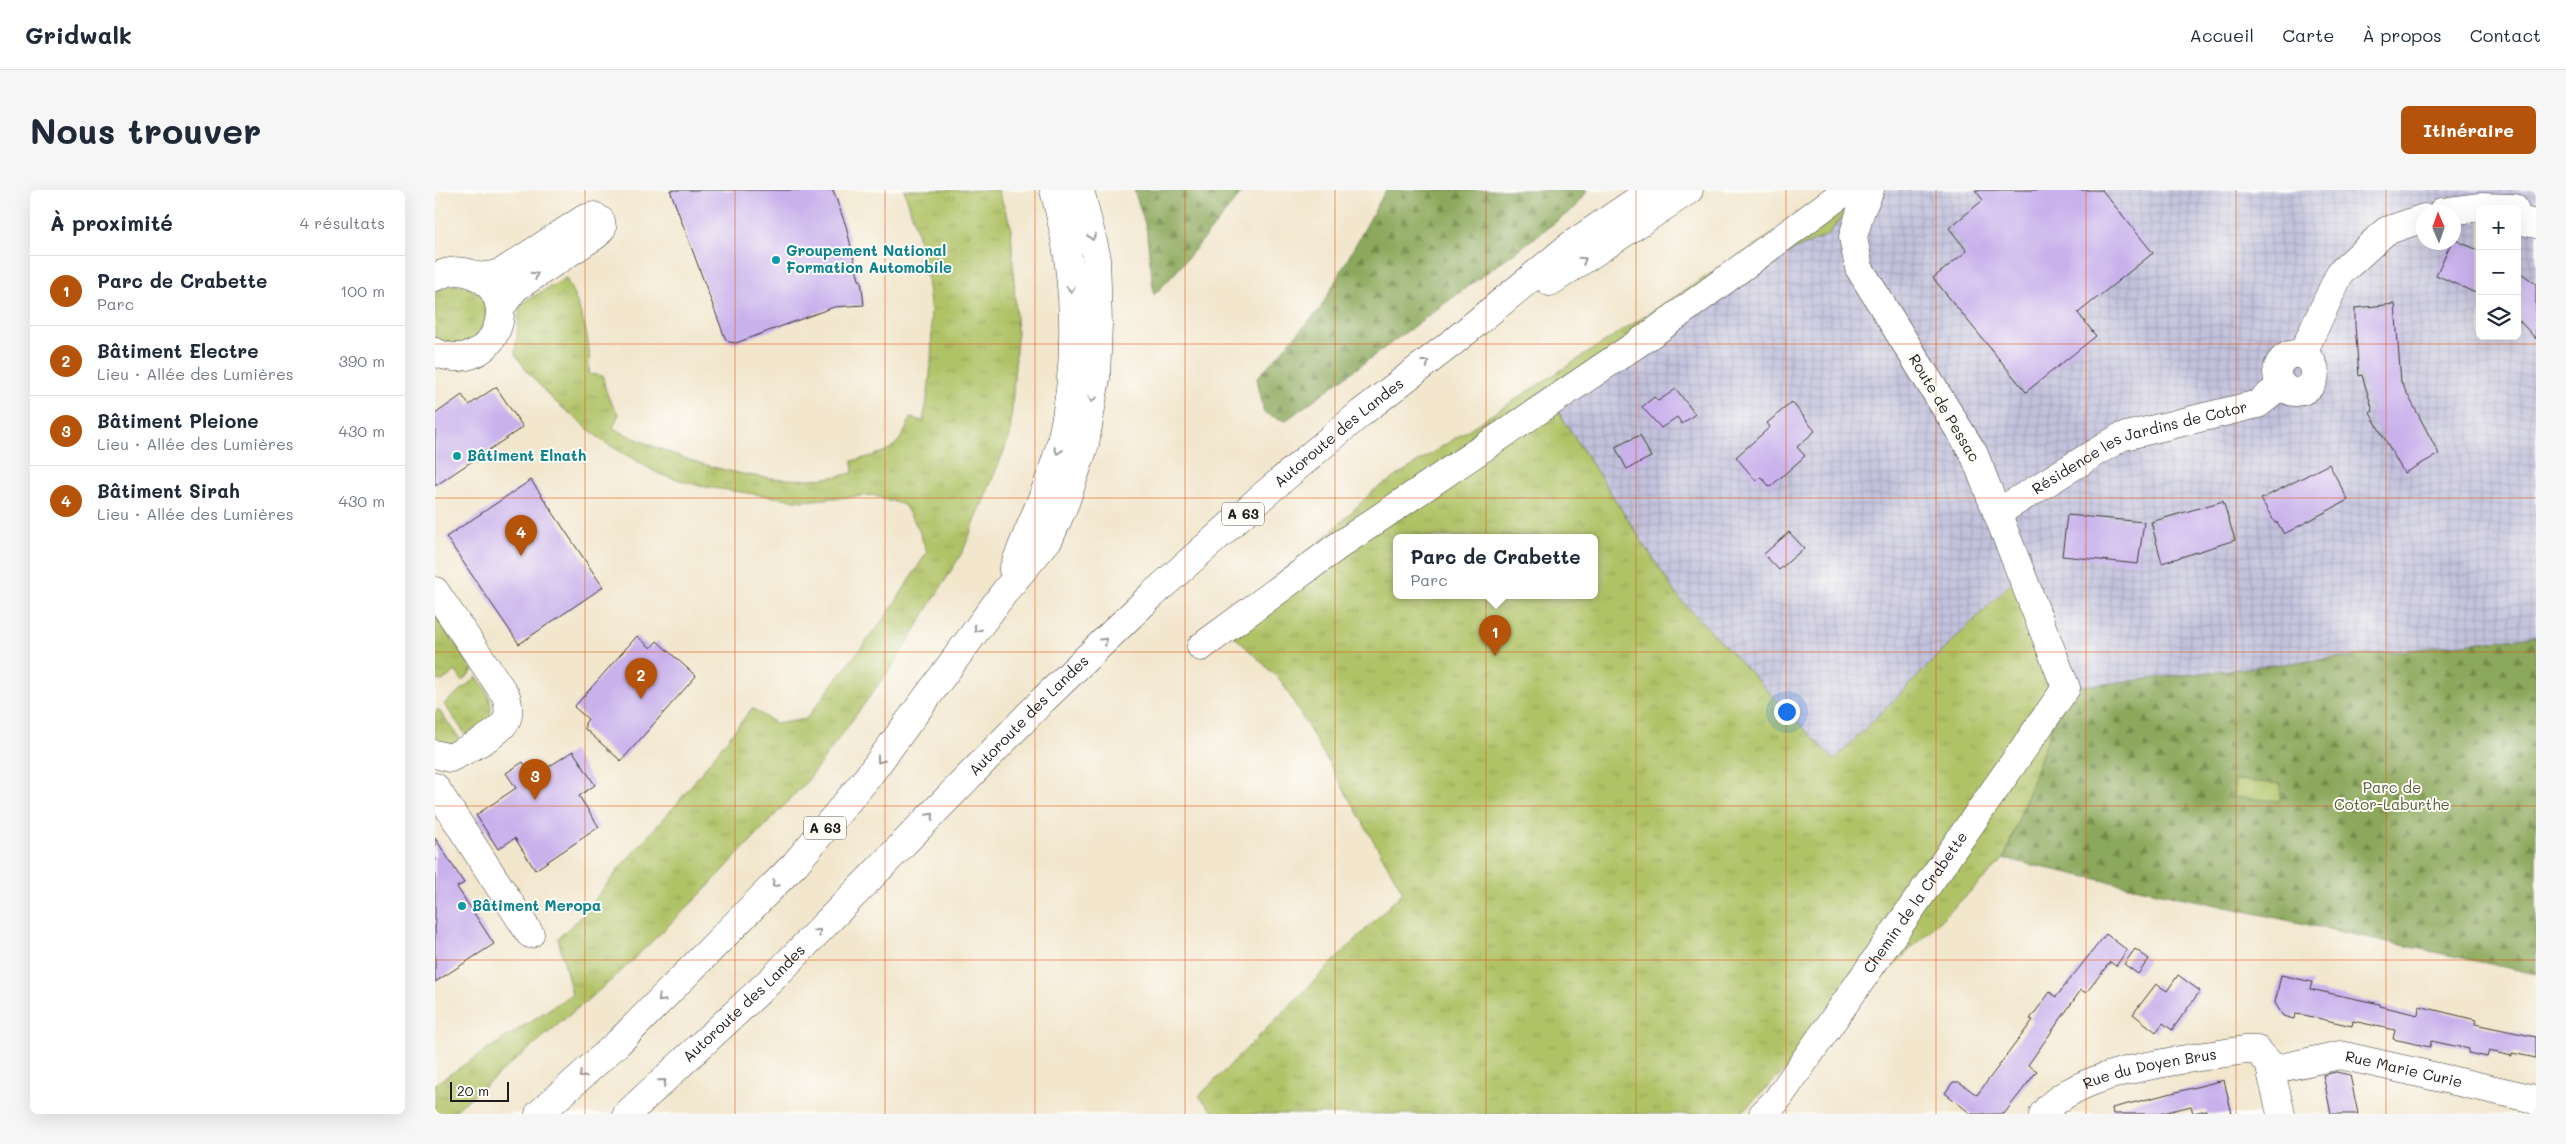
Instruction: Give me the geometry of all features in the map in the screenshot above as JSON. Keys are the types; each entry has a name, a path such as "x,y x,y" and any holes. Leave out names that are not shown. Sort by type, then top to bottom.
{"main road":[{"path":"1006,590 1043,496 1061,442 1069,394 1073,336 1071,280 1064,225 1054,190"},
{"path":"1006,590 1049,539 1065,503 1085,444 1096,378 1098,324 1096,254 1080,190"},
{"path":"1453,342 1571,245 1652,190"},
{"path":"1453,342 1689,190"},
{"path":"1201,647 1338,546 1653,333 1847,190"},
{"name":"Route de Pessac","path":"1870,190 1853,237 1859,268 1973,454 2066,688"},
{"path":"2461,210 2476,208"},
{"path":"478,277 494,276 504,271 585,219 594,216 601,221 602,228 597,235 515,288 499,308"},
{"path":"2521,216 2523,221 2536,224"},
{"name":"Résidence les Jardins de Cotor","path":"1997,513 2121,437 2258,404 2282,385 2288,390 2302,391 2313,381 2314,367 2310,360 2302,355 2340,273 2386,231 2416,220"},
{"path":"435,352 449,357 463,358 476,354 487,346 500,322 496,295 489,285 478,277 466,272 437,270"},
{"name":"Autoroute des Landes","path":"627,1114 771,980 1044,699 1151,596 1265,494 1361,413 1453,342"},
{"name":"A 63","path":"539,1114 618,1043 795,864 867,778 1006,590"},
{"path":"435,591 506,696 509,706 507,719 499,728 450,758 436,759"},
{"name":"Chemin de la Crabette","path":"1763,1114 1777,1100 2066,688"},
{"path":"435,787 530,934"},
{"name":"Rue du Doyen Brus","path":"2043,1114 2066,1093 2106,1076 2244,1050 2257,1050 2268,1063"},
{"name":"Rue Marie Curie","path":"2268,1063 2339,1055 2530,1098 2536,1101"},
{"path":"2268,1063 2281,1114"}],"shaded area":[{"path":"1863,190 2536,190 2536,636 2066,688 2020,573 1834,761 1678,597 1557,410 1780,256 1828,235"}],"green space":[{"path":"904,190 998,190 1011,226 1017,336 1010,436 963,551 896,661 808,780 702,893 615,977 451,1114 435,1114 435,1084 572,994 558,938 580,918 623,864 675,806 752,708 776,724 806,719 891,609 927,552 918,528 904,505 872,495 802,501 700,486 659,474 604,442 551,398 526,370 515,354 520,304 566,278 576,301 587,336 589,374 603,376 608,396 619,414 613,428 669,453 699,463 760,477 822,478 853,473 852,461 882,453 896,444 906,429 910,418 923,421 931,362 930,304 921,247"},
{"path":"1134,190 1244,190 1177,271 1154,295 1146,227"},
{"path":"1386,190 1588,190 1576,207 1285,421 1264,413 1257,378 1320,309"},
{"path":"1841,190 1863,190 1828,235 1780,256 1557,410 1678,597 1834,760 2021,573 2066,688 2004,859 1740,1114 1215,1114 1199,1096 1403,892 1282,682 1229,631 1373,491"},
{"path":"454,284 473,290 483,300 486,313 483,326 475,337 464,344 450,345 435,338 435,291"},
{"path":"435,614 473,671 462,681 456,671 442,681 435,680"},
{"name":"Parc de Cotor-Laburthe","path":"2536,636 2536,974 2004,859 2066,688"},
{"path":"477,677 489,696 491,706 490,718 466,735 444,704"},
{"path":"438,709 463,743 459,746 435,743 435,712"},
{"path":"2235,780 2281,784 2280,801 2233,797"}],"building":[{"name":"Groupement National Formation Automobile","path":"670,190 833,190 846,226 859,280 861,280 864,305 834,307 736,343 729,342 725,338"},
{"path":"1975,190 2102,190 2153,253 2078,313 2096,336 2026,392 1933,278 1967,251 1949,228 1983,200"},
{"path":"2461,243 2476,249 2476,293 2436,275 2448,250 2461,250"},
{"path":"2521,273 2536,284 2536,339 2521,322"},
{"path":"2395,304 2401,382 2439,454 2404,473 2370,413 2373,411 2362,375 2359,376 2355,325 2355,308"},
{"name":"Bâtiment Elnath","path":"496,387 523,427 435,486 435,414 462,395 469,405"},
{"path":"1676,389 1695,414 1682,424 1677,417 1661,428 1642,407 1654,397 1658,401"},
{"path":"1792,402 1815,431 1797,447 1805,456 1770,487 1761,477 1756,481 1736,457 1770,427 1767,423"},
{"path":"1640,435 1651,457 1627,469 1615,447"},
{"path":"2329,464 2348,500 2284,534 2261,499"},
{"path":"531,480 603,587 519,644 446,537"},
{"path":"2223,501 2235,540 2162,563 2151,522"},
{"path":"2067,515 2144,522 2138,564 2062,556"},
{"path":"1789,532 1804,548 1779,570 1764,554"},
{"path":"637,636 651,648 657,641 696,676 621,761 585,729 585,723 588,719 574,707"},
{"path":"573,751 595,785 579,796 599,827 535,870 515,838 498,849 476,815 516,788 506,773 523,762 533,777"},
{"name":"Bâtiment Meropa","path":"435,838 464,883 457,887 494,944 435,982"},
{"path":"2106,934 2127,950 2116,966 2110,962 2086,993 2081,990 2028,1065 2037,1071 2004,1114 1971,1114 1945,1093 1953,1082 1959,1082 1977,1095 2033,1020 2030,1019 2050,992 2056,997"},
{"path":"2135,949 2149,959 2138,974 2124,964"},
{"path":"2178,975 2200,991 2172,1030 2163,1023 2156,1032 2133,1014 2156,984 2167,991"},
{"path":"2281,975 2312,982 2310,989 2380,1004 2380,1006 2418,1015 2419,1006 2476,1020 2475,1024 2536,1037 2536,1058 2512,1053 2512,1056 2489,1051 2487,1057 2468,1053 2469,1049 2431,1041 2430,1047 2393,1039 2395,1030 2353,1021 2352,1026 2304,1015 2295,1014 2294,1019 2283,1016 2275,1003"},
{"path":"2336,1072 2350,1075 2358,1114 2331,1114 2323,1075"},
{"path":"2224,1080 2232,1114 2207,1114 2206,1110 2193,1113 2191,1106 2159,1114 2113,1114 2112,1108"}],"place":[{"name":"Groupement National Formation Automobile","path":"776,260"},
{"name":"Bâtiment Elnath","path":"457,456"},
{"name":"Bâtiment Sirah","path":"521,556"},
{"name":"Parc de Crabette","path":"1495,656"},
{"name":"Bâtiment Electre","path":"641,699"},
{"name":"Bâtiment Pleione","path":"535,800"},
{"name":"Bâtiment Meropa","path":"462,906"}]}
